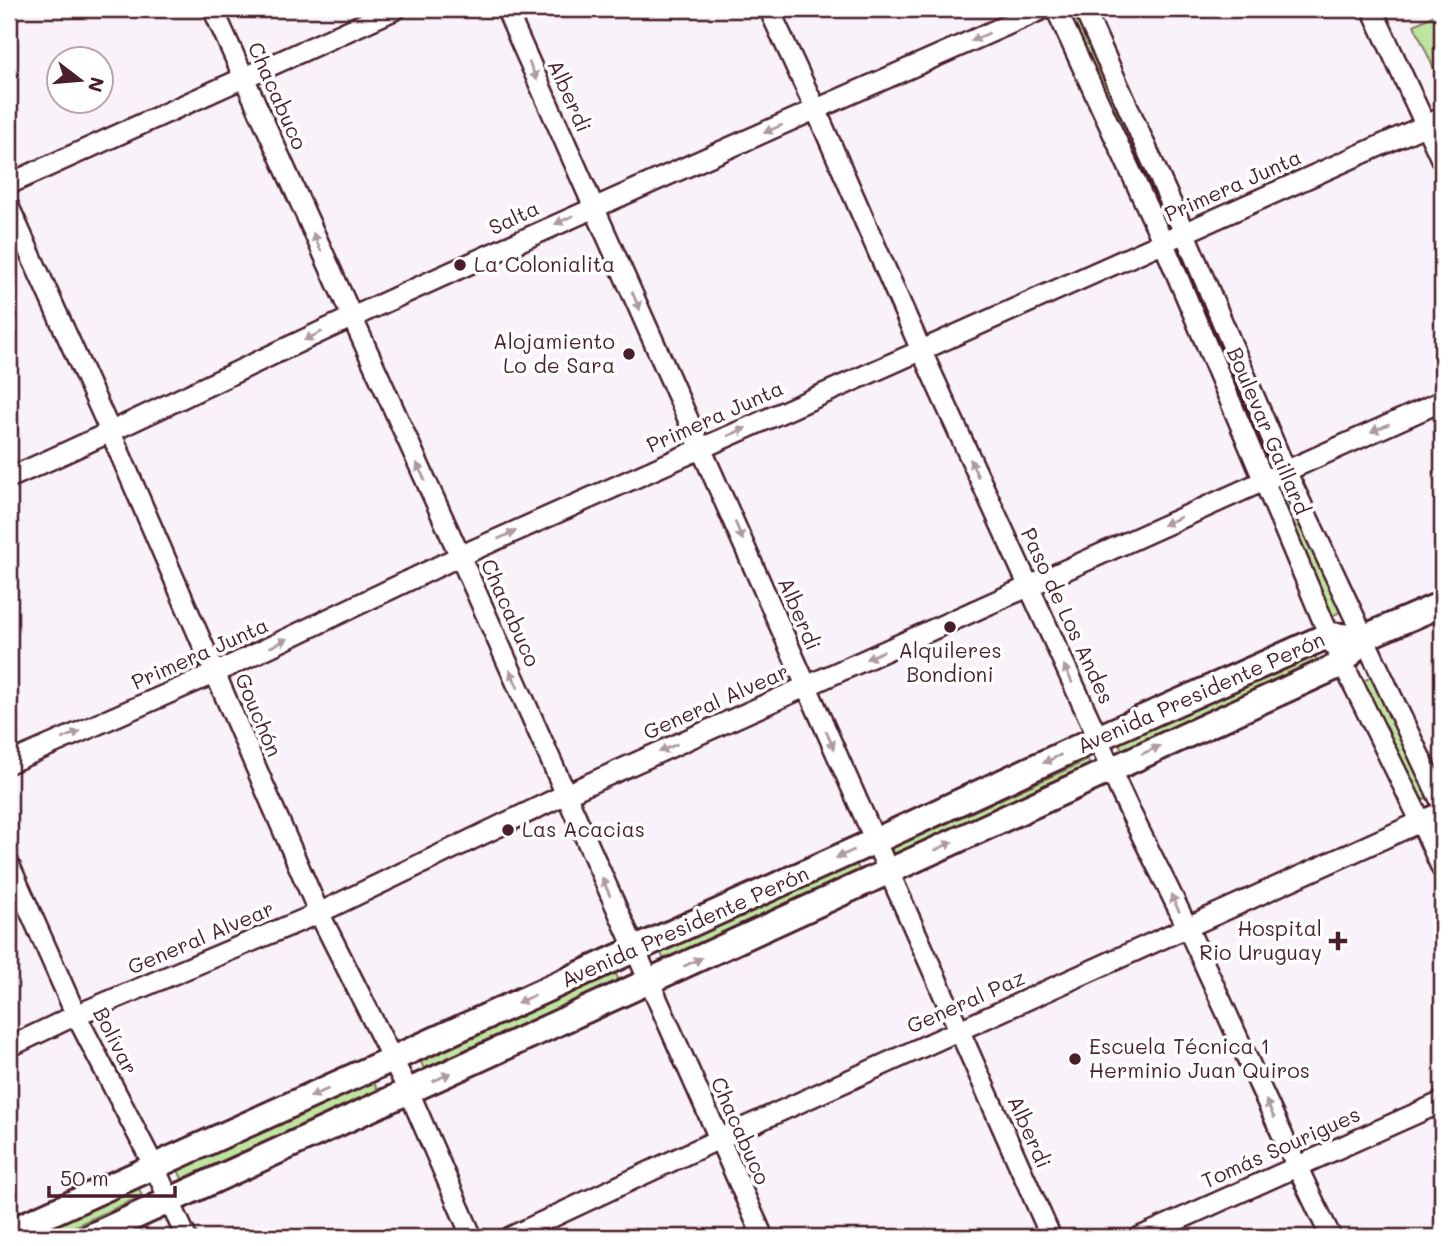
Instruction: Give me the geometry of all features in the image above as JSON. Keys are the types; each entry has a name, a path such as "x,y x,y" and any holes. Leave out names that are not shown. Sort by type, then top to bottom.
{"main road":[{"name":"Avenida Presidente Perón","path":"90,1237 1342,664 1363,638 1442,604"},
{"name":"Avenida Presidente Perón","path":"9,1232 875,841 1098,737 1329,635 1363,638"}],"street":[{"name":"Chacabuco","path":"212,9 460,556 763,1237"},
{"path":"9,184 396,9"},
{"name":"Alberdi","path":"506,9 1051,1237"},
{"name":"Paso de Los Andes","path":"769,9 1027,585 1098,737 1110,769 1187,927 1331,1237"},
{"name":"Salta","path":"9,478 111,433 351,318 593,207 1043,9"},
{"name":"Boulevar Gaillard","path":"1056,9 1163,242 1342,664 1422,822 1442,870"},
{"name":"Boulevar Gaillard","path":"1084,9 1184,232 1285,469 1442,804"},
{"path":"1372,9 1434,121 1442,161"},
{"name":"Primera Junta","path":"9,763 215,673 460,556 1434,121"},
{"name":"Gouchón","path":"9,207 111,433 319,913 394,1059 472,1237"},
{"name":"General Alvear","path":"9,1047 76,1015 319,913 564,794 1442,401"},
{"name":"General Paz","path":"510,1237 719,1139 1442,812"},
{"name":"Bolívar","path":"9,863 76,1015 154,1166 186,1237"},
{"name":"Tomás Sourigues","path":"1140,1237 1442,1102"}],"green space":[{"path":"1442,11 1442,65 1434,69 1414,25"},
{"path":"1082,17 1175,220 1162,226 1069,22"},
{"path":"1185,255 1276,461 1263,466 1173,261"},
{"path":"1286,491 1340,612 1328,618 1273,497"},
{"path":"1314,655 1319,664 1123,752 1119,743"},
{"path":"1372,677 1430,796 1418,802 1360,682"},
{"path":"1088,760 1092,769 896,857 892,848"},
{"path":"856,863 860,872 664,960 660,951"},
{"path":"615,972 619,981 424,1069 420,1060"},
{"path":"374,1082 378,1091 182,1179 178,1170"},
{"path":"138,1187 142,1196 51,1237 27,1237"}],"place":[{"name":"La Colonialita","path":"460,265"},
{"name":"Alojamiento Lo de Sara","path":"629,354"},
{"name":"Alquileres Bondioni","path":"950,627"},
{"name":"Las Acacias","path":"508,830"},
{"name":"Hospital Rio Uruguay","path":"1338,941"},
{"name":"Escuela Técnica 1 Herminio Juan Quiros","path":"1075,1059"}]}
